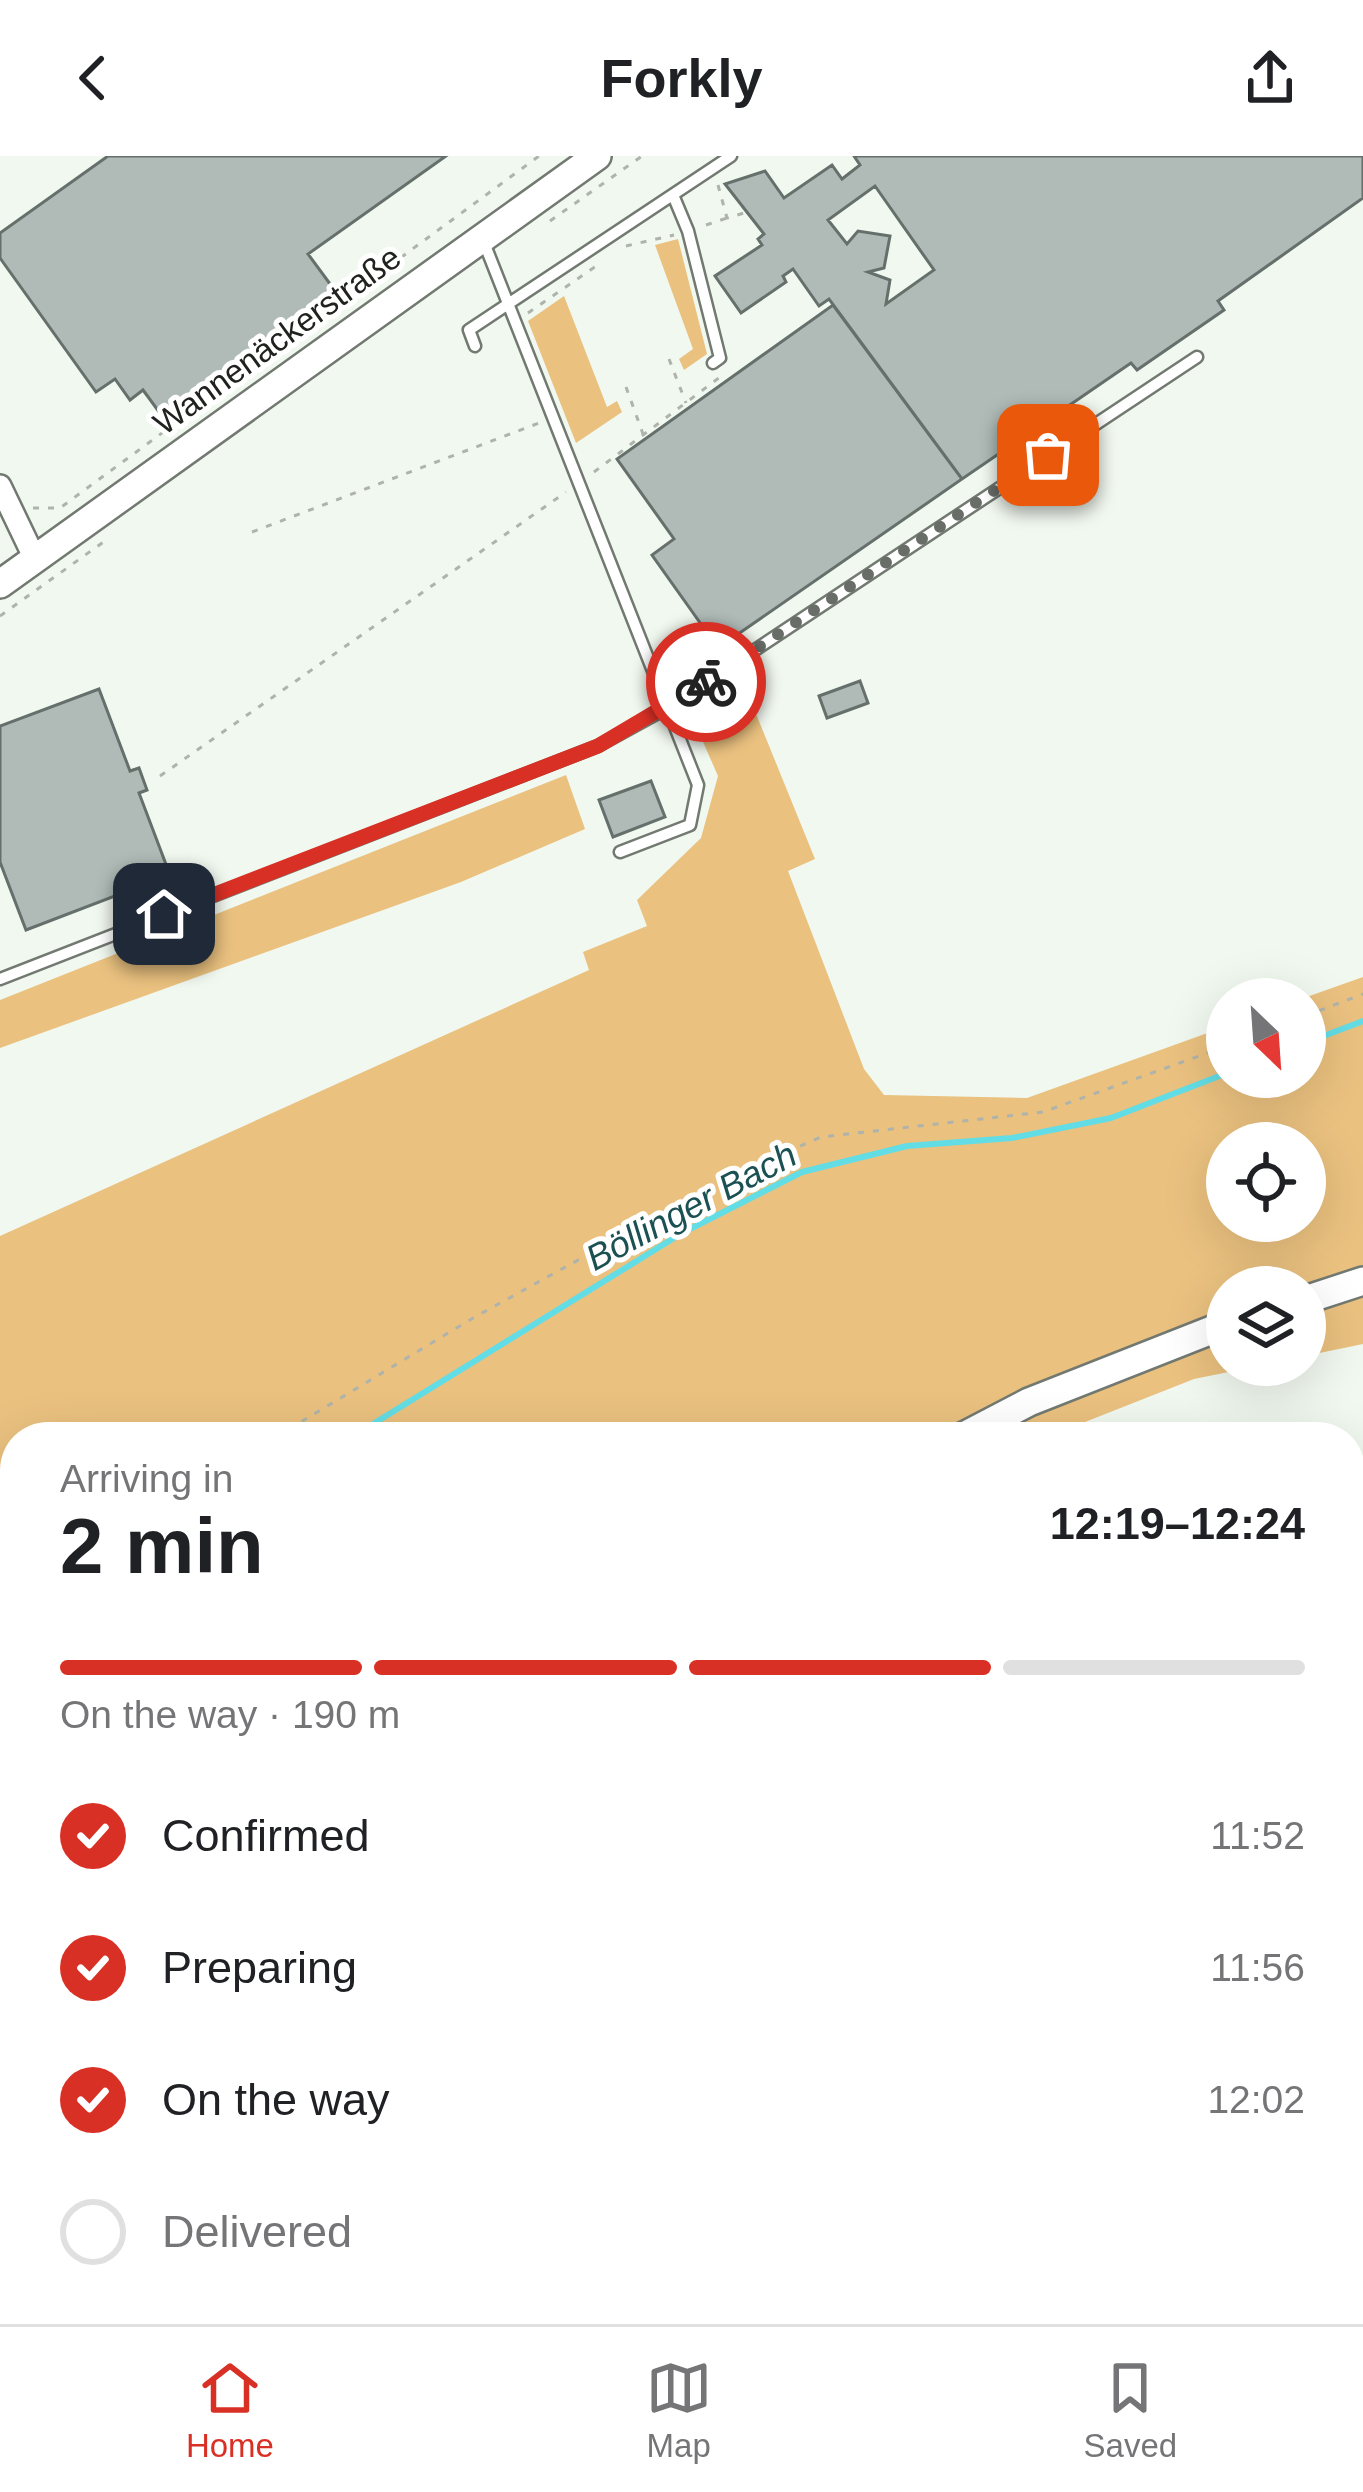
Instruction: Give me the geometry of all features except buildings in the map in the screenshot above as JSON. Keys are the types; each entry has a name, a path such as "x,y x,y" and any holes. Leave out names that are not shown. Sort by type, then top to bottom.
{"street":[{"name":"Wannenäckerstraße","path":"0,584 597,156"},
{"path":"0,486 35,559"},
{"path":"1326,1293 1363,1282"},
{"path":"991,1422 1029,1402 1206,1332"}],"lane":[{"path":"476,346 470,330 731,156"},
{"path":"673,195 688,231 720,358 713,362"},
{"path":"482,237 698,785 690,825 620,851"},
{"path":"0,979 598,746 669,707 1197,357"}],"path":[{"path":"16,518 36,507 60,508 539,156"},
{"path":"727,218 716,187 730,177"},
{"path":"626,246 744,213"},
{"path":"670,359 687,404"},
{"path":"160,776 713,386"},
{"path":"626,387 644,436"},
{"path":"252,532 552,418"},
{"path":"1326,1008 1363,994"},
{"path":"302,1422 473,1318 727,1178 821,1137 1043,1112 1206,1054"}],"shaded area":[{"path":"678,239 707,354 684,370 679,359 693,349 655,245"},
{"path":"564,296 607,407 617,401 622,412 576,443 528,321"},
{"path":"752,704 815,859 788,871 864,1069 884,1095 1027,1098 1206,1034 1206,1098 1326,1098 1326,990 1363,977 1363,1344 1326,1352 1326,1266 1206,1266 1206,1377 1085,1422 0,1422 0,1236 589,970 583,952 647,926 637,900 701,838 718,776 700,735"},
{"path":"566,775 585,829 461,882 0,1048 0,1000"}],"waterway":[{"name":"Böllinger Bach","path":"1326,1035 1363,1021"},
{"name":"Böllinger Bach","path":"376,1422 682,1233 802,1172 907,1146 1012,1138 1111,1118 1206,1081"}],"way so far":[{"path":"706,682 1048,455"}],"route":[{"path":"164,914 598,746 706,682"}]}
